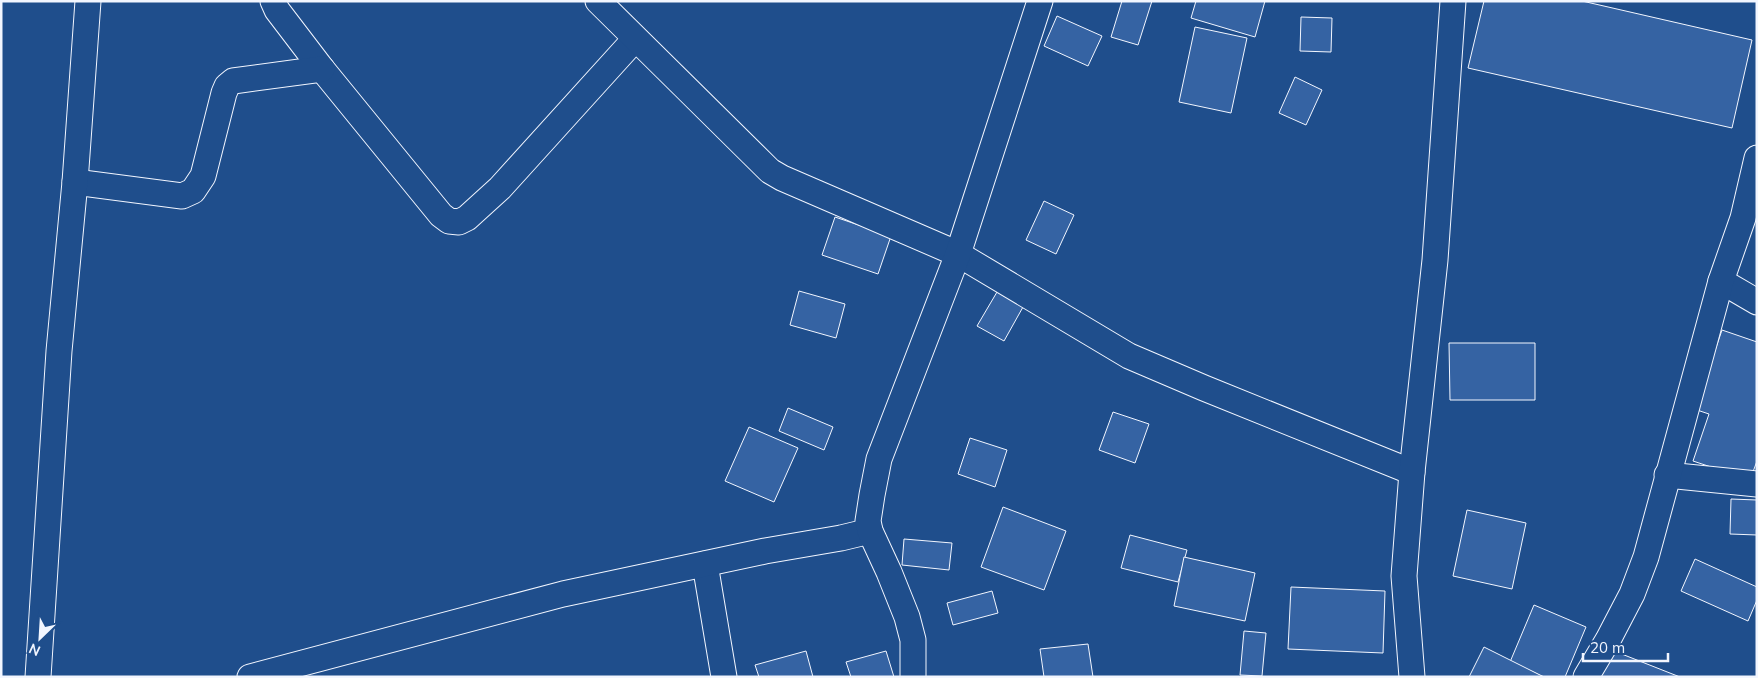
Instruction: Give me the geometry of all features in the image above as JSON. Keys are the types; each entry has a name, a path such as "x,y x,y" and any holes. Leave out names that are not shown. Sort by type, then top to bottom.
{"street":[{"path":"38,677 59,351 75,182 88,1"},
{"path":"274,1 277,10 322,69 441,215 449,221 459,222 468,218 500,188 635,39"},
{"path":"598,1 770,171 782,178 958,254 1129,356 1412,472"},
{"path":"913,677 913,640 907,617 886,564 870,531 869,512 879,459 958,254 1040,1"},
{"path":"1412,677 1404,576 1412,472 1435,260 1453,1"},
{"path":"75,182 182,196 193,191 204,176 227,86 233,81 322,69"},
{"path":"1586,677 1632,594 1646,557 1721,281 1743,218 1757,158"},
{"path":"1721,281 1757,302"},
{"path":"1667,475 1757,484"},
{"path":"257,676 563,594 765,551 870,531"},
{"path":"705,564 724,677"}],"building":[{"path":"1122,1 1152,1 1138,45 1111,37"},
{"path":"1196,1 1265,1 1255,37 1191,18"},
{"path":"1484,1 1582,1 1752,40 1732,128 1468,68"},
{"path":"1057,16 1102,36 1088,66 1044,46"},
{"path":"1301,17 1332,18 1331,52 1300,51"},
{"path":"1195,27 1247,38 1231,113 1179,102"},
{"path":"1295,77 1322,90 1306,125 1279,113"},
{"path":"1044,201 1074,215 1056,254 1026,240"},
{"path":"835,217 891,236 878,274 822,255"},
{"path":"799,291 845,304 836,338 790,325"},
{"path":"997,292 1023,307 1004,341 977,326"},
{"path":"1722,330 1757,342 1757,461 1750,480 1693,461 1709,414 1691,408 1708,371"},
{"path":"1449,343 1535,343 1535,400 1450,400"},
{"path":"788,408 833,427 824,450 779,431"},
{"path":"1113,412 1149,424 1135,463 1099,450"},
{"path":"749,427 798,448 774,502 725,481"},
{"path":"970,438 1007,450 995,487 958,474"},
{"path":"1731,499 1757,500 1757,535 1730,534"},
{"path":"1003,507 1066,531 1044,590 981,567"},
{"path":"1467,510 1526,523 1512,589 1453,576"},
{"path":"1130,535 1187,550 1178,582 1121,568"},
{"path":"904,539 952,543 949,570 902,565"},
{"path":"1184,557 1255,573 1245,621 1174,606"},
{"path":"1695,559 1757,587 1757,600 1748,621 1681,591"},
{"path":"1291,587 1385,591 1383,653 1288,649"},
{"path":"992,591 998,613 953,625 947,603"},
{"path":"1534,605 1586,627 1565,677 1544,677 1510,662"},
{"path":"1244,631 1266,633 1262,676 1240,675"},
{"path":"1088,644 1093,677 1044,677 1040,649"},
{"path":"1484,647 1544,677 1469,677"},
{"path":"1609,649 1680,677 1598,677"},
{"path":"806,651 813,677 759,677 755,665"},
{"path":"886,651 894,677 851,677 846,662"}]}
